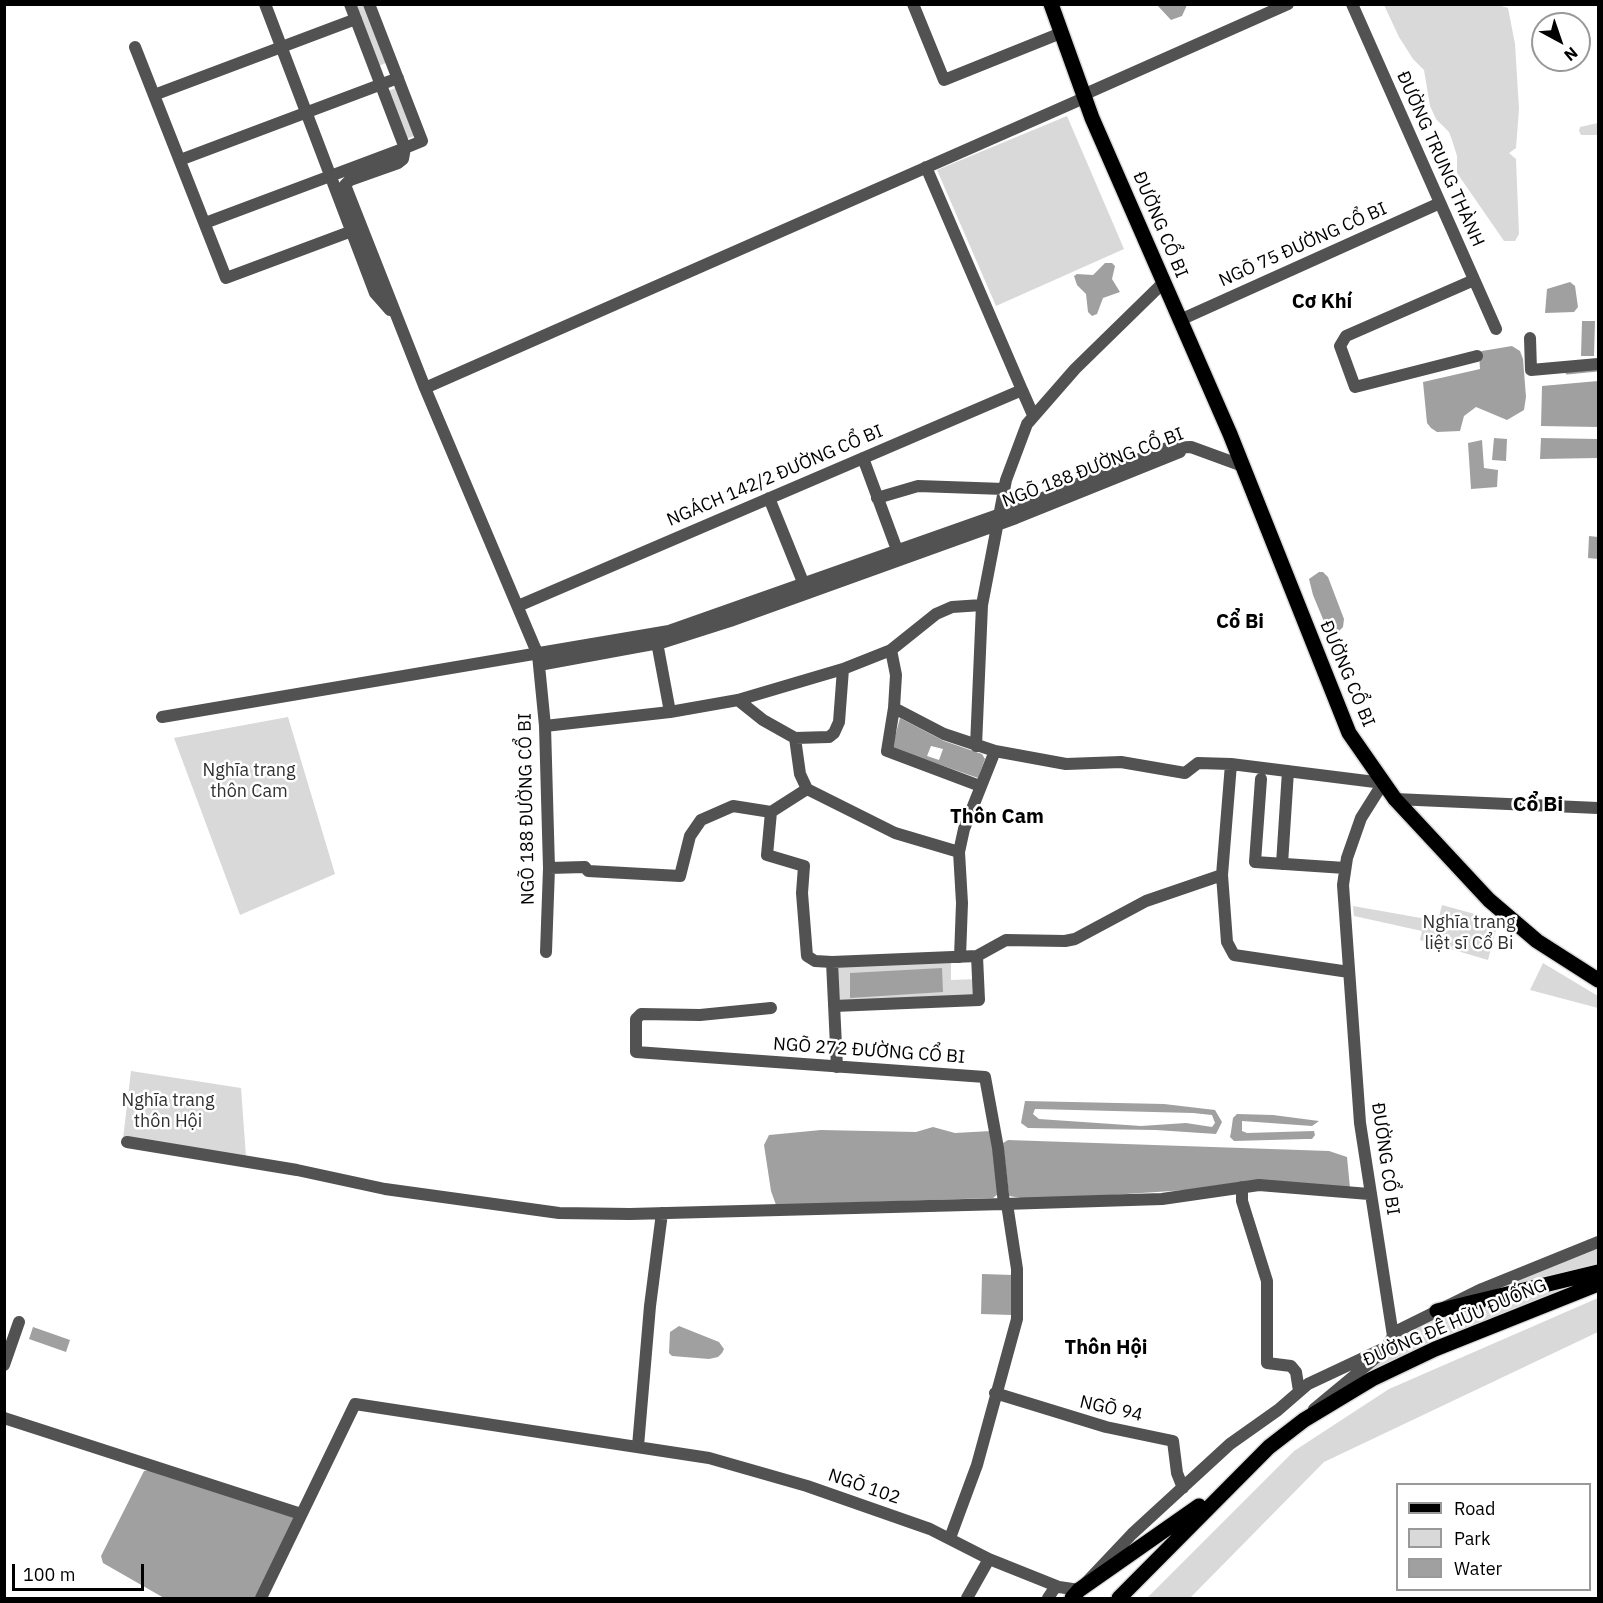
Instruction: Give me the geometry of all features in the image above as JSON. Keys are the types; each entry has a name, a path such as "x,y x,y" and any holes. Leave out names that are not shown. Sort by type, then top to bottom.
{"main road":[{"name":"ĐƯỜNG CỔ BI","path":"1051,4 1084,97 1243,466 1340,715 1354,741 1383,783"},
{"path":"1383,783 1395,799 1504,915 1555,955 1599,980"},
{"path":"1437,1311 1599,1272"},
{"name":"ĐƯỜNG ĐÊ HỮU ĐUỐNG","path":"1119,1599 1269,1447 1304,1420 1372,1379 1425,1353 1599,1284"},
{"path":"1076,1594 1234,1482"}],"street":[{"path":"265,4 375,293 398,321"},
{"path":"162,717 288,694 539,660 425,388 345,185 350,180 398,164 403,159 405,148 350,4"},
{"path":"204,223 422,141 369,4"},
{"path":"913,4 944,80 1061,33"},
{"path":"425,388 1084,97 1288,4"},
{"name":"ĐƯỜNG TRUNG THÀNH","path":"1352,4 1496,329"},
{"path":"154,95 356,19"},
{"path":"135,46 226,278 351,231"},
{"path":"180,160 398,78"},
{"path":"926,167 1033,416"},
{"name":"NGÕ 75 ĐƯỜNG CỔ BI","path":"1180,320 1440,203"},
{"path":"1474,280 1346,336 1340,346 1355,387 1477,356"},
{"path":"976,746 982,605 1004,489 1018,444 1033,416 1076,369 1163,283"},
{"path":"1530,338 1531,370 1599,364"},
{"name":"NGÁCH 142/2 ĐƯỜNG CỔ BI","path":"518,606 1022,390"},
{"name":"NGÕ 188 ĐƯỜNG CỔ BI","path":"546,952 549,868 544,726 539,660 656,639 806,589 998,519 1164,449 1185,446 1243,466"},
{"path":"863,458 898,555"},
{"path":"877,498 918,486 1004,489"},
{"path":"769,498 806,589"},
{"path":"544,726 670,712 738,700 843,669 891,650 936,614 952,607 982,605"},
{"path":"656,639 670,712"},
{"path":"891,650 896,675 894,708 887,751 980,786"},
{"path":"738,700 763,720 795,738 829,737 834,733 839,722 843,669"},
{"path":"894,708 944,734 976,746 1052,762 1121,762 1185,773 1198,763 1231,764 1383,783"},
{"path":"795,738 800,774 807,789 895,833 959,852"},
{"path":"960,957 962,903 959,852 964,829 995,751"},
{"path":"1231,764 1222,875 1227,942 1234,956 1349,972"},
{"path":"1282,864 1288,771"},
{"path":"1261,779 1255,862 1345,868"},
{"name":"ĐƯỜNG CỔ BI","path":"1383,783 1361,818 1345,868 1349,972 1360,1123 1369,1194 1393,1332 1389,1346"},
{"path":"549,868 585,867 588,871 680,876 690,836 701,820 733,806 771,812 807,789"},
{"path":"1395,799 1599,808"},
{"path":"771,812 767,855 804,866 802,893 807,956 814,961 832,963 977,956 1006,940 1065,941 1075,939 1146,901 1222,875"},
{"path":"834,1006 979,1000 977,956"},
{"path":"832,963 837,1066"},
{"name":"NGÕ 272 ĐƯỜNG CỔ BI","path":"771,1008 700,1016 644,1014 637,1017 636,1052 985,1077 1006,1204"},
{"path":"127,1142 462,1202 559,1213 662,1213 1162,1199 1242,1187 1274,1185 1369,1194"},
{"path":"1242,1187 1242,1201 1267,1281 1267,1363 1291,1366 1296,1372 1299,1391"},
{"path":"950,1538 977,1466 1017,1319 1017,1269 1006,1204"},
{"path":"633,1445 662,1213"},
{"path":"1393,1332 1599,1242"},
{"path":"4,1365 19,1322"},
{"path":"1076,1594 1115,1551 1230,1444 1278,1410 1308,1384 1350,1362 1389,1346"},
{"path":"1304,1420 1338,1386 1389,1346"},
{"name":"NGÕ 94","path":"995,1393 1086,1422 1173,1441 1177,1473 1183,1488"},
{"name":"NGÕ 102","path":"301,1514 355,1404 709,1458 759,1472 950,1538 989,1559 1076,1594"},
{"path":"4,1418 301,1514 261,1599"},
{"path":"967,1599 989,1559"},
{"path":"1048,1599 1056,1586"}],"green space":[{"path":"355,5 364,5 386,63 378,66"},
{"path":"1384,5 1498,5 1508,8 1515,44 1519,109 1516,148 1509,153 1516,159 1519,234 1515,241 1504,241 1457,173 1457,156 1452,140 1449,132 1436,119 1430,106 1424,70 1413,59 1399,37"},
{"path":"396,88 414,136 406,139 388,91"},
{"path":"1067,116 1124,249 996,306 937,170"},
{"path":"1598,123 1598,135 1581,135 1580,127"},
{"name":"Nghĩa trang thôn Cam","path":"288,717 335,874 240,915 174,738"},
{"name":"Nghĩa trang liệt sĩ Cổ Bi","path":"1442,905 1489,918 1497,926 1488,960 1420,940 1422,931 1354,916 1353,906 1438,921"},
{"path":"951,957 951,980 978,979 979,1000 834,1006 832,962"},
{"path":"1543,963 1598,996 1598,1008 1530,990"},
{"name":"Nghĩa trang thôn Hội","path":"131,1071 241,1088 246,1157 123,1139"},
{"path":"1598,1247 1598,1267 1479,1294"},
{"path":"1576,1285 1361,1382 1362,1374 1399,1348 1402,1344 1398,1333 1430,1318"},
{"path":"1598,1298 1598,1332 1324,1462 1190,1598 1147,1598 1294,1451 1389,1389"}],"water":[{"path":"1157,5 1187,5 1182,16 1171,20"},
{"path":"1105,263 1112,263 1115,266 1112,279 1120,292 1103,298 1097,314 1092,316 1088,312 1086,294 1077,285 1074,276 1077,274 1093,275"},
{"path":"1570,282 1575,286 1578,307 1574,312 1545,313 1547,289"},
{"path":"1582,321 1595,321 1594,356 1581,356"},
{"path":"1512,346 1520,351 1523,359 1526,397 1524,410 1507,420 1476,407 1464,416 1460,431 1437,432 1431,428 1427,423 1423,382 1480,369 1479,353"},
{"path":"1598,381 1598,427 1541,426 1542,386"},
{"path":"1494,438 1507,439 1506,461 1492,460"},
{"path":"1541,438 1598,439 1598,458 1540,459"},
{"path":"1482,440 1484,468 1498,470 1497,487 1471,489 1468,443"},
{"path":"1589,536 1598,537 1598,559 1588,558"},
{"path":"1323,572 1328,577 1344,619 1343,627 1339,631 1331,630 1325,624 1313,595 1309,579"},
{"path":"900,718 944,741 982,754 985,759 978,778 892,748","holes":["931,746 943,749 939,760 927,756"]},
{"path":"942,968 943,992 850,998 850,973"},
{"path":"1025,1101 1164,1104 1215,1110 1222,1122 1216,1134 1156,1130 1028,1128 1021,1123","holes":["1035,1109 1212,1115 1215,1123 1212,1127 1186,1123 1141,1126 1039,1119 1033,1114"]},
{"path":"1237,1114 1273,1115 1319,1121 1312,1126 1242,1121 1242,1131 1247,1133 1314,1131 1315,1135 1312,1139 1234,1141 1230,1137 1233,1118"},
{"path":"933,1127 955,1133 991,1131 998,1194 993,1198 776,1205 771,1191 764,1145 769,1135 821,1130 916,1132"},
{"path":"1008,1140 1329,1151 1347,1157 1350,1188 1254,1180 1187,1190 1034,1200 1009,1196 1003,1143"},
{"path":"982,1274 1013,1275 1012,1315 981,1314"},
{"path":"679,1326 719,1342 724,1349 722,1353 718,1357 709,1359 672,1356 669,1353 670,1332"},
{"path":"33,1327 70,1340 66,1352 29,1339"},
{"path":"149,1470 297,1516 256,1598 164,1598 103,1563 101,1556 144,1471"}],"waterway":[{"path":"1567,373 1598,370"}],"district":[{"name":"Cơ Khí","path":"1322,302"},
{"name":"Cổ Bi","path":"1240,622"},
{"name":"Cổ Bi","path":"1538,805"},
{"name":"Thôn Cam","path":"997,817"},
{"name":"Thôn Hội","path":"1106,1348"}]}
